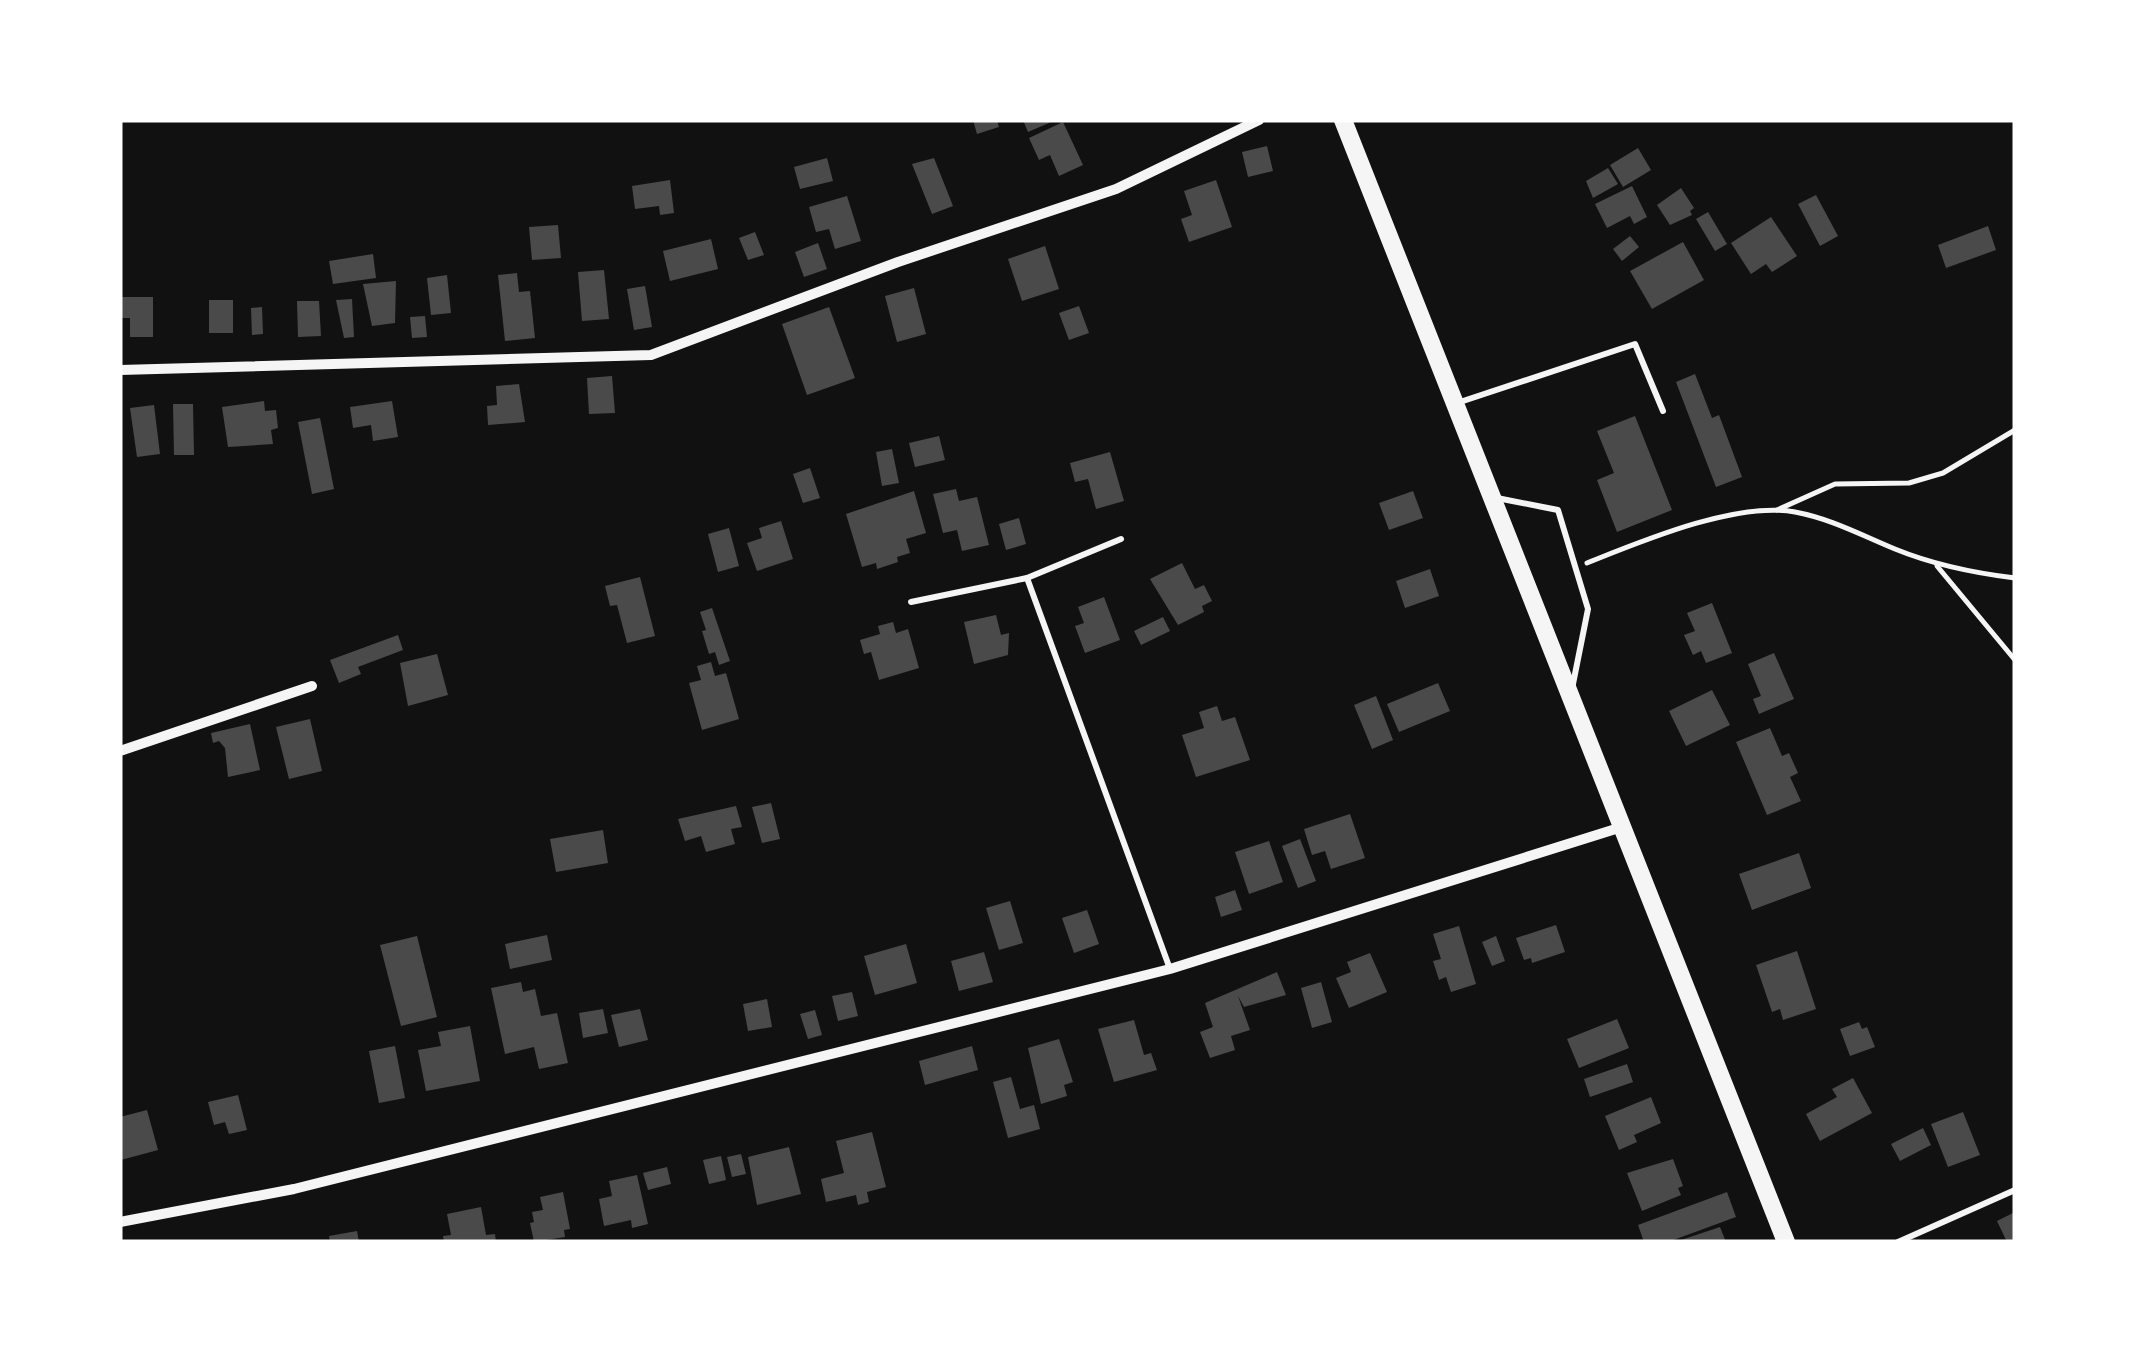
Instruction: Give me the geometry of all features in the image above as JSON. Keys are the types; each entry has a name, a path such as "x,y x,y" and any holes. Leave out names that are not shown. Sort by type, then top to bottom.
{"main road":[{"path":"1342,120 1786,1242"}],"street":[{"path":"120,370 651,355 898,262 1116,189 1259,120"},
{"path":"120,751 312,686"},
{"path":"120,1222 294,1189 1170,968 1622,827"}],"lane":[{"path":"1456,404 1635,344 1663,411"},
{"path":"1491,496 1558,510 1588,609 1571,697"},
{"path":"911,602 1027,578 1122,539"},
{"path":"1027,578 1170,968"},
{"path":"1898,1242 2015,1190"}],"path":[{"path":"1774,511 1835,484 1909,483 1942,473 2015,430"},
{"path":"1575,568 1690,527 1755,511 1774,511 1858,529 1936,564 2015,578"},
{"path":"1936,564 2015,660"}],"building":[{"path":"973,120 997,120 999,127 977,134"},
{"path":"1023,120 1056,120 1028,132"},
{"path":"1063,122 1083,165 1059,176 1050,155 1039,160 1029,138"},
{"path":"1267,146 1273,171 1248,177 1242,152"},
{"path":"1638,148 1651,170 1623,187 1610,165"},
{"path":"827,158 833,181 800,189 794,167"},
{"path":"934,158 953,206 932,214 912,164"},
{"path":"1608,168 1618,184 1593,198 1586,181"},
{"path":"670,180 674,213 660,215 659,206 635,209 632,186"},
{"path":"1216,180 1232,227 1189,242 1181,219 1192,215 1184,191"},
{"path":"1632,186 1647,217 1634,224 1630,216 1607,228 1595,204"},
{"path":"1681,188 1694,208 1690,211 1692,215 1670,225 1657,205"},
{"path":"1816,195 1838,236 1820,246 1798,204"},
{"path":"847,196 861,241 835,249 829,229 816,232 809,207"},
{"path":"1708,212 1727,244 1715,251 1696,219"},
{"path":"1771,217 1797,256 1772,272 1766,264 1751,274 1731,243"},
{"path":"558,225 561,258 532,260 529,227"},
{"path":"1988,226 1996,250 1946,268 1938,245"},
{"path":"755,232 764,255 748,260 739,238"},
{"path":"1630,236 1639,247 1622,261 1613,249"},
{"path":"711,239 718,269 670,281 663,251"},
{"path":"1683,242 1704,280 1652,309 1630,271"},
{"path":"818,243 827,269 804,277 795,252"},
{"path":"1045,246 1059,289 1022,301 1008,259"},
{"path":"373,254 376,278 333,284 329,261"},
{"path":"604,270 609,319 582,321 578,272"},
{"path":"517,273 519,292 530,291 535,338 505,341 498,275"},
{"path":"447,275 451,313 431,315 427,278"},
{"path":"396,281 395,323 372,326 363,284"},
{"path":"645,286 652,327 634,330 627,289"},
{"path":"914,288 926,334 897,342 885,296"},
{"path":"120,297 153,297 153,337 130,337 130,318 120,318"},
{"path":"352,299 354,337 344,338 336,300"},
{"path":"209,300 233,300 233,333 209,333"},
{"path":"297,301 319,301 321,336 298,337"},
{"path":"1079,306 1089,333 1069,340 1059,313"},
{"path":"262,307 263,334 252,335 251,308"},
{"path":"829,307 855,378 807,395 782,324"},
{"path":"425,316 427,337 412,338 410,317"},
{"path":"1695,374 1712,418 1719,415 1742,477 1716,487 1676,382"},
{"path":"612,376 615,413 589,414 587,378"},
{"path":"519,384 525,422 488,425 487,406 497,405 496,386"},
{"path":"264,401 265,411 276,410 278,428 271,430 273,444 228,447 222,407"},
{"path":"392,401 398,437 373,441 371,425 353,428 350,407"},
{"path":"173,404 193,404 194,455 174,455"},
{"path":"154,405 160,454 137,457 130,408"},
{"path":"1635,416 1672,510 1617,532 1597,480 1614,473 1597,431"},
{"path":"320,418 334,489 312,494 298,422"},
{"path":"939,436 945,460 915,467 909,443"},
{"path":"892,449 899,483 882,486 876,452"},
{"path":"1110,452 1124,501 1096,509 1088,479 1075,482 1070,463"},
{"path":"810,468 820,498 803,503 793,474"},
{"path":"956,489 959,501 977,497 989,545 962,551 957,530 943,533 933,494"},
{"path":"914,491 926,533 906,539 910,553 897,557 898,562 877,569 876,563 862,567 846,514"},
{"path":"1413,491 1423,518 1389,530 1379,503"},
{"path":"1019,518 1026,544 1006,550 999,524"},
{"path":"781,521 793,559 757,571 747,543 762,538 759,528"},
{"path":"729,528 739,566 718,572 708,534"},
{"path":"1182,563 1195,589 1204,585 1212,601 1202,606 1204,612 1178,625 1150,579"},
{"path":"1430,569 1439,596 1405,608 1396,581"},
{"path":"640,577 655,636 627,643 617,605 610,606 605,586"},
{"path":"1104,597 1120,640 1085,653 1075,626 1084,623 1078,607"},
{"path":"1712,603 1732,653 1706,663 1701,651 1693,655 1684,635 1695,631 1687,613"},
{"path":"712,608 730,661 719,665 715,652 709,654 702,631 706,630 700,612"},
{"path":"996,615 1001,635 1009,633 1008,655 974,664 964,622"},
{"path":"1163,617 1170,631 1141,645 1134,631"},
{"path":"893,622 896,633 908,629 919,668 879,680 871,652 864,654 860,640 880,634 878,626"},
{"path":"398,635 403,650 358,667 361,674 339,683 330,660"},
{"path":"1774,653 1794,699 1759,714 1753,699 1761,696 1748,664"},
{"path":"437,654 448,695 408,706 400,663"},
{"path":"711,662 715,676 726,673 739,719 702,730 689,683 701,680 697,666"},
{"path":"1438,683 1450,711 1399,732 1387,704"},
{"path":"1712,690 1730,725 1686,746 1669,711"},
{"path":"1376,696 1393,740 1372,749 1354,705"},
{"path":"1217,706 1222,721 1235,717 1250,760 1196,777 1182,735 1204,728 1199,712"},
{"path":"310,719 322,771 289,779 276,727"},
{"path":"250,724 260,770 228,777 225,748 219,741 213,743 211,733"},
{"path":"1770,728 1782,756 1789,753 1798,773 1790,777 1801,801 1767,815 1736,742"},
{"path":"771,803 780,839 762,843 752,807"},
{"path":"736,806 742,827 731,829 735,844 706,852 701,836 685,841 678,819"},
{"path":"1350,814 1365,858 1331,869 1325,851 1312,855 1304,829"},
{"path":"603,830 608,863 556,872 550,839"},
{"path":"1300,839 1316,881 1298,888 1282,846"},
{"path":"1269,841 1283,882 1249,894 1235,852"},
{"path":"1799,853 1811,888 1752,910 1739,874"},
{"path":"1235,890 1242,910 1221,917 1215,897"},
{"path":"1010,901 1023,943 999,950 986,908"},
{"path":"1087,910 1099,944 1074,953 1062,918"},
{"path":"1556,925 1565,952 1532,963 1531,958 1524,960 1516,938"},
{"path":"1459,926 1476,984 1451,992 1446,977 1439,980 1433,961 1441,959 1433,934"},
{"path":"547,935 552,960 510,969 505,944"},
{"path":"417,936 437,1017 401,1026 380,945"},
{"path":"1496,936 1505,961 1492,966 1482,942"},
{"path":"906,944 917,983 875,995 864,956"},
{"path":"1797,951 1816,1009 1783,1020 1780,1009 1772,1012 1756,965"},
{"path":"984,952 993,982 959,991 951,961"},
{"path":"1370,953 1387,992 1349,1008 1336,978 1351,972 1347,962"},
{"path":"1277,972 1286,995 1244,1007 1238,996 1250,1030 1231,1036 1235,1050 1210,1058 1200,1032 1213,1027 1205,1003"},
{"path":"521,982 523,992 535,989 541,1016 557,1013 568,1063 539,1069 534,1047 505,1054 491,988"},
{"path":"1321,982 1332,1022 1312,1028 1301,988"},
{"path":"852,992 858,1016 838,1021 832,996"},
{"path":"767,999 772,1027 748,1031 743,1004"},
{"path":"603,1009 608,1033 583,1038 579,1013"},
{"path":"640,1009 648,1040 619,1047 611,1015"},
{"path":"815,1010 822,1035 808,1039 800,1014"},
{"path":"1617,1019 1629,1048 1579,1068 1567,1039"},
{"path":"1134,1020 1144,1055 1151,1053 1157,1070 1114,1082 1098,1029"},
{"path":"1859,1022 1862,1029 1867,1027 1875,1047 1850,1056 1840,1029"},
{"path":"470,1026 480,1081 426,1091 418,1050 441,1046 438,1032"},
{"path":"1059,1039 1073,1082 1064,1085 1067,1096 1041,1104 1028,1048"},
{"path":"395,1046 405,1098 379,1103 369,1051"},
{"path":"972,1046 978,1070 925,1085 919,1061"},
{"path":"1627,1064 1633,1082 1590,1097 1584,1079"},
{"path":"1011,1077 1020,1109 1034,1105 1040,1129 1008,1138 993,1082"},
{"path":"1853,1078 1872,1113 1820,1141 1806,1114 1837,1097 1832,1089"},
{"path":"238,1095 247,1130 229,1134 225,1122 214,1125 208,1102"},
{"path":"1651,1097 1661,1123 1634,1135 1637,1142 1619,1150 1605,1116"},
{"path":"147,1110 158,1150 121,1160 120,1117"},
{"path":"1963,1112 1980,1155 1948,1167 1931,1124"},
{"path":"1923,1128 1931,1145 1900,1161 1891,1144"},
{"path":"872,1132 886,1187 867,1192 869,1202 858,1205 856,1195 826,1202 821,1179 844,1173 836,1141"},
{"path":"789,1147 801,1194 757,1205 748,1157"},
{"path":"741,1154 746,1174 732,1177 727,1157"},
{"path":"721,1156 726,1180 709,1184 703,1160"},
{"path":"1673,1159 1683,1186 1678,1188 1681,1195 1642,1211 1627,1173"},
{"path":"667,1167 671,1184 648,1190 643,1173"},
{"path":"637,1175 648,1224 632,1228 631,1220 604,1226 599,1199 612,1196 609,1181"},
{"path":"563,1192 570,1229 564,1230 565,1237 534,1242 530,1223 534,1222 532,1212 543,1210 540,1197"},
{"path":"1727,1192 1736,1217 1668,1242 1644,1242 1638,1225"},
{"path":"481,1207 486,1235 495,1234 496,1242 444,1242 443,1236 451,1235 447,1214"},
{"path":"2015,1212 2015,1239 2007,1242 1997,1221"},
{"path":"1720,1227 1726,1242 1678,1242 1678,1241"},
{"path":"357,1231 359,1242 330,1242 329,1236"}]}
